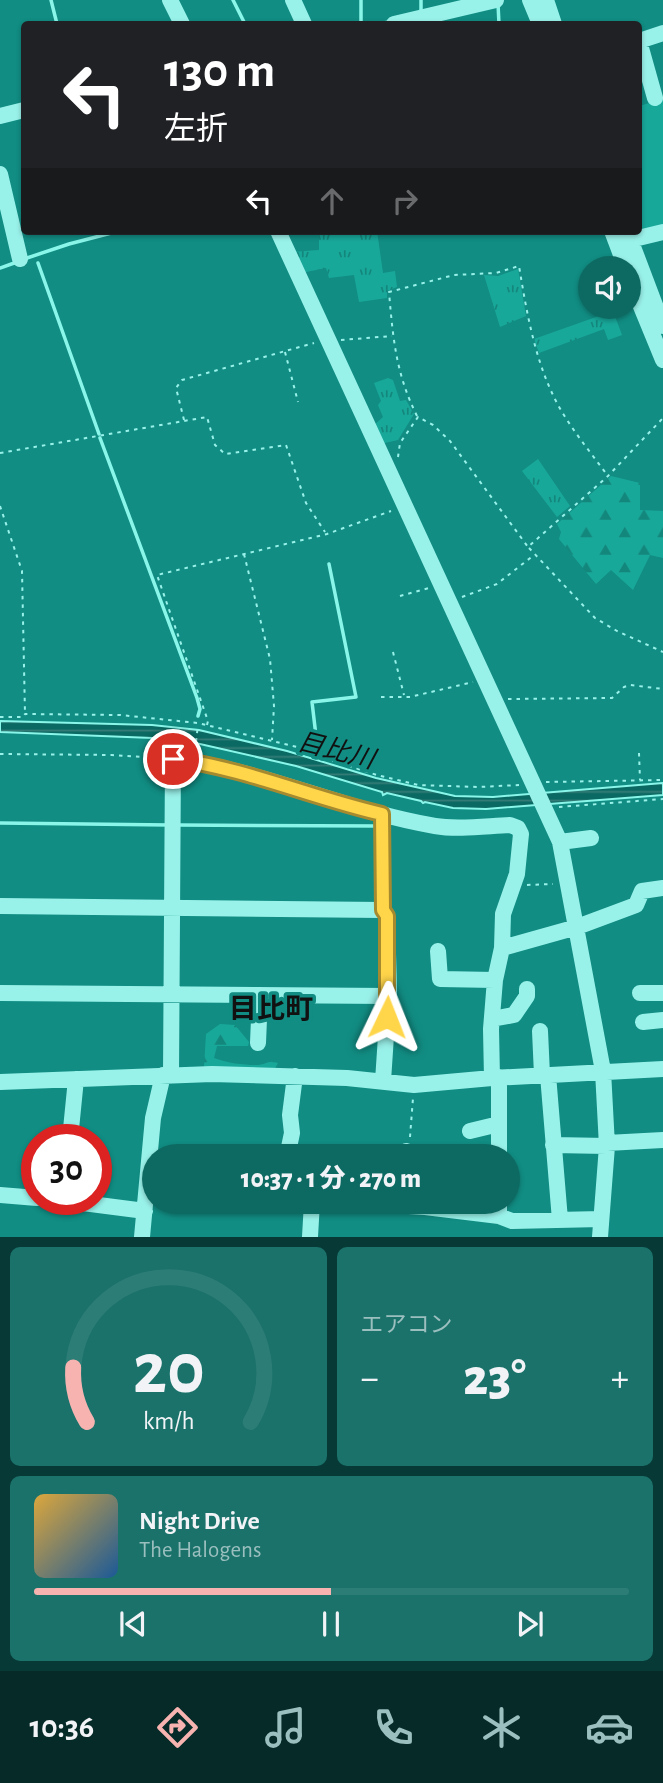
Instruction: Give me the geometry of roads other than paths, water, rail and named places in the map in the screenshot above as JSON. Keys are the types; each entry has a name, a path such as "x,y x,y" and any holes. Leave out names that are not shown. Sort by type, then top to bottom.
{"street":[{"path":"170,0 180,21"},
{"path":"293,0 303,21"},
{"path":"407,21 496,0"},
{"path":"530,0 539,21"},
{"path":"545,0 553,21"},
{"path":"642,40 663,33"},
{"path":"642,52 655,99"},
{"path":"0,116 21,111"},
{"path":"0,174 20,259"},
{"path":"642,234 663,232"},
{"path":"280,235 560,842 603,1071 607,1145 600,1237"},
{"path":"613,235 621,256"},
{"path":"629,235 663,327"},
{"path":"641,309 663,360"},
{"path":"152,1144 153,1118 167,1075 171,995 173,759 266,779 382,814 438,827 510,825 518,828 521,834 517,874 503,914 502,948 495,980 492,1019 499,1144"},
{"path":"382,814 383,910 387,916 388,996 383,1081"},
{"path":"560,842 592,838"},
{"path":"502,948 577,927 636,905 642,891 663,888"},
{"path":"0,906 383,910"},
{"path":"438,951 440,979 495,980"},
{"path":"492,1019 514,1014 527,996 527,989"},
{"path":"0,993 388,996"},
{"path":"640,993 663,993"},
{"path":"258,1043 260,995"},
{"path":"643,1022 663,1020"},
{"path":"540,1031 560,1220"},
{"path":"0,1083 167,1075 295,1076 414,1085 663,1069"},
{"path":"290,1144 295,1076"},
{"path":"72,1124 76,1079"},
{"path":"470,1131 499,1124"},
{"path":"553,1145 607,1145 663,1140"},
{"path":"0,1195 21,1197"},
{"path":"112,1206 142,1211"},
{"path":"142,1237 145,1214"},
{"path":"310,1237 311,1214"},
{"path":"504,1214 512,1221 601,1219"}],"water":[{"path":"0,721 152,725 199,730 287,751 376,778 455,796 493,797 663,783 663,795 486,809 453,808 387,793 383,795 382,792 296,766 178,739 0,732"}],"waterway":[{"path":"51,0 56,21"},
{"path":"233,0 244,21"},
{"path":"361,0 361,21"},
{"path":"421,0 421,12"},
{"path":"498,4 499,21"},
{"path":"24,259 104,235"},
{"path":"0,268 17,262"},
{"path":"38,263 99,434"},
{"path":"100,438 197,698 200,709 198,716"},
{"name":"目比川","path":"318,753 312,702 356,697 329,564"},
{"path":"0,823 169,825"},
{"path":"178,825 378,826"}],"district":[{"name":"目比町","path":"271,1010"}]}
